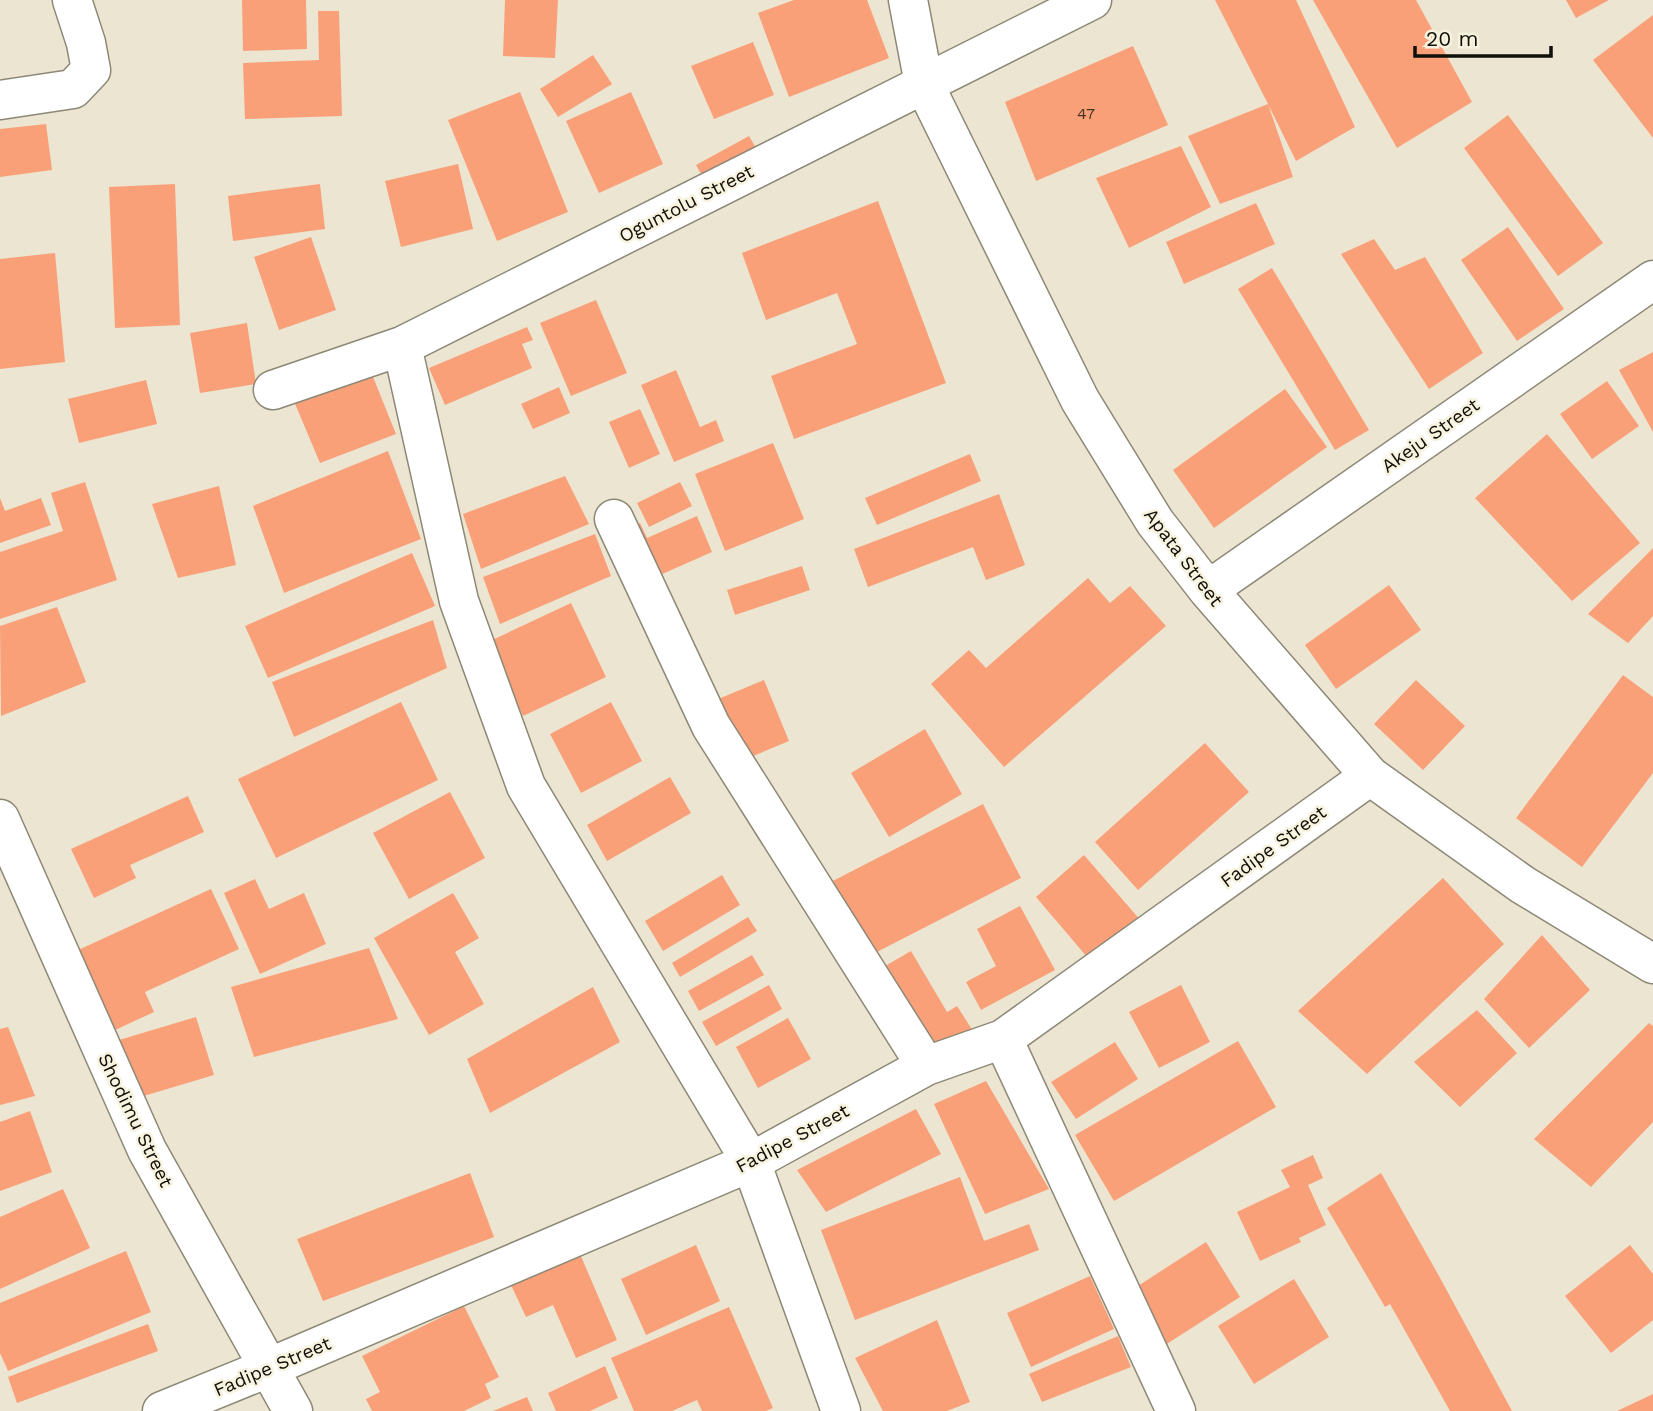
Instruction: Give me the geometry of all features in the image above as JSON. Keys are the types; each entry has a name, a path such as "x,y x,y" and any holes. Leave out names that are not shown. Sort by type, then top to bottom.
{"street":[{"path":"0,100 73,89 91,71 86,43 72,0"},
{"name":"Apata Street","path":"908,0 924,84 1080,400 1155,522 1208,590 1370,776 1523,886 1653,964"},
{"name":"Oguntolu Street","path":"273,390 402,346 1091,0"},
{"name":"Akeju Street","path":"1208,590 1653,280"},
{"path":"402,346 459,601 526,786 751,1162 841,1411"},
{"path":"614,519 711,726 926,1066"},
{"name":"Fadipe Street","path":"162,1411 751,1162 926,1066 1003,1039 1370,776"},
{"name":"Shodimu Street","path":"0,819 147,1150 293,1411"},
{"path":"1003,1039 1176,1411"}],"building":[{"path":"242,0 306,0 307,49 243,51"},
{"path":"505,0 558,0 555,58 503,56"},
{"path":"794,0 867,0 889,58 789,97 758,13"},
{"path":"1215,0 1296,0 1355,127 1296,161"},
{"path":"1313,0 1416,0 1472,102 1397,148"},
{"path":"1566,0 1609,0 1576,18"},
{"path":"318,11 339,11 342,116 245,119 243,63 319,60"},
{"path":"1653,15 1653,138 1593,60"},
{"path":"753,42 774,95 714,119 691,66"},
{"path":"1133,46 1168,125 1036,181 1005,102"},
{"path":"593,55 612,84 558,117 540,89"},
{"path":"520,92 568,212 497,241 448,120"},
{"path":"631,92 663,164 599,193 566,121"},
{"path":"1268,104 1293,177 1220,204 1188,136"},
{"path":"1508,115 1603,243 1558,276 1464,148"},
{"path":"46,124 52,170 0,177 0,129"},
{"path":"749,136 760,155 706,183 696,165"},
{"path":"1181,146 1211,207 1129,248 1096,178"},
{"path":"458,164 473,229 401,247 385,181"},
{"path":"175,184 180,325 115,328 109,187"},
{"path":"320,184 325,229 233,241 228,196"},
{"path":"878,201 946,383 794,439 771,376 857,344 837,293 766,320 742,253"},
{"path":"1256,203 1275,244 1184,284 1166,242"},
{"path":"1508,227 1564,309 1517,341 1461,260"},
{"path":"311,237 336,310 279,330 254,257"},
{"path":"1374,239 1395,270 1425,257 1483,353 1429,389 1341,254"},
{"path":"55,253 65,362 0,369 0,259"},
{"path":"1272,268 1369,430 1335,450 1238,289"},
{"path":"596,300 627,373 571,396 540,323"},
{"path":"247,323 256,384 200,393 190,333"},
{"path":"527,327 533,340 522,344 532,368 445,405 429,368"},
{"path":"1653,352 1653,432 1619,370"},
{"path":"369,367 396,434 320,463 293,399"},
{"path":"676,370 700,427 716,420 724,441 674,462 641,385"},
{"path":"146,380 157,424 79,443 68,399"},
{"path":"1607,381 1639,426 1592,459 1560,414"},
{"path":"559,387 570,413 533,429 521,404"},
{"path":"1285,389 1327,447 1214,528 1173,470"},
{"path":"640,409 660,454 629,468 609,422"},
{"path":"1547,434 1640,543 1572,601 1475,498"},
{"path":"773,443 804,519 725,551 695,474"},
{"path":"388,451 421,539 284,593 253,506"},
{"path":"970,454 981,481 877,525 865,498"},
{"path":"565,476 589,524 481,569 463,514"},
{"path":"85,482 117,580 0,619 0,552 63,531 51,493"},
{"path":"680,482 692,506 649,527 637,503"},
{"path":"219,486 236,565 178,578 152,504"},
{"path":"999,494 1025,565 986,580 973,547 868,587 854,549"},
{"path":"0,498 5,511 41,498 51,525 0,543"},
{"path":"697,516 712,552 651,579 629,529 640,523 647,538"},
{"path":"595,534 611,576 500,624 483,577"},
{"path":"1653,548 1653,616 1628,643 1588,614"},
{"path":"412,553 435,606 268,678 245,626"},
{"path":"802,566 810,590 735,615 727,590"},
{"path":"1088,578 1110,603 1130,586 1166,626 1004,767 931,684 969,650 986,668"},
{"path":"1389,585 1421,630 1336,689 1305,645"},
{"path":"571,603 606,677 523,716 488,642"},
{"path":"57,607 86,682 1,716 0,626"},
{"path":"433,620 447,668 294,737 272,682"},
{"path":"1623,675 1653,697 1653,773 1582,867 1516,818"},
{"path":"764,680 789,741 736,763 711,702"},
{"path":"1416,680 1465,726 1423,770 1374,724"},
{"path":"401,702 438,780 276,858 238,779"},
{"path":"611,702 642,761 581,793 550,734"},
{"path":"925,729 962,794 889,837 851,773"},
{"path":"1205,743 1249,792 1138,890 1095,842"},
{"path":"670,777 691,813 607,861 587,825"},
{"path":"450,792 485,858 409,899 373,833"},
{"path":"188,796 204,832 130,865 136,878 94,898 71,849"},
{"path":"983,804 1021,878 871,955 819,888"},
{"path":"1084,855 1142,922 1093,964 1036,897"},
{"path":"722,875 740,905 663,951 645,921"},
{"path":"1443,878 1504,944 1367,1074 1298,1011"},
{"path":"255,879 269,909 304,893 326,944 260,974 224,893"},
{"path":"211,889 239,949 145,992 154,1012 113,1031 76,951"},
{"path":"453,893 479,938 455,952 484,1004 429,1035 374,938"},
{"path":"1020,906 1055,970 981,1010 966,982 996,966 977,929"},
{"path":"748,917 757,931 680,977 672,963"},
{"path":"1542,935 1590,990 1529,1048 1484,999"},
{"path":"369,948 398,1019 254,1057 231,987"},
{"path":"911,951 947,1012 957,1006 973,1031 925,1059 873,973"},
{"path":"752,955 764,975 699,1011 688,991"},
{"path":"769,985 782,1009 716,1046 702,1022"},
{"path":"1181,985 1210,1042 1159,1068 1129,1012"},
{"path":"593,987 620,1042 490,1113 467,1059"},
{"path":"1477,1010 1517,1053 1460,1107 1414,1062"},
{"path":"196,1017 214,1075 137,1098 119,1040"},
{"path":"788,1018 811,1059 758,1088 736,1047"},
{"path":"1649,1023 1653,1026 1653,1122 1591,1187 1534,1139"},
{"path":"8,1027 35,1096 0,1105 0,1029"},
{"path":"1238,1041 1276,1107 1114,1201 1075,1135"},
{"path":"1115,1042 1138,1079 1076,1119 1051,1082"},
{"path":"986,1081 1049,1189 985,1214 934,1104"},
{"path":"916,1109 941,1154 826,1212 797,1170"},
{"path":"30,1111 52,1172 0,1191 0,1122"},
{"path":"1313,1155 1323,1178 1308,1185 1326,1225 1299,1238 1301,1242 1260,1261 1237,1212 1290,1187 1281,1170"},
{"path":"470,1173 494,1237 323,1301 297,1239"},
{"path":"1381,1173 1512,1411 1450,1411 1390,1304 1385,1307 1327,1208"},
{"path":"960,1177 984,1241 1029,1224 1039,1250 855,1320 821,1230"},
{"path":"63,1189 90,1248 0,1289 0,1217"},
{"path":"1206,1242 1240,1297 1162,1347 1127,1293"},
{"path":"696,1245 720,1301 646,1335 621,1279"},
{"path":"1630,1245 1653,1274 1653,1320 1611,1353 1565,1296"},
{"path":"126,1251 151,1312 8,1371 0,1353 0,1303"},
{"path":"580,1254 617,1340 576,1358 553,1305 526,1317 511,1285"},
{"path":"1090,1276 1114,1329 1031,1367 1007,1313"},
{"path":"1294,1279 1329,1337 1254,1384 1218,1326"},
{"path":"464,1306 499,1377 485,1384 491,1398 464,1411 372,1411 366,1399 380,1392 362,1356"},
{"path":"729,1307 773,1408 766,1411 702,1411 697,1400 672,1411 634,1411 611,1358"},
{"path":"937,1320 970,1402 947,1411 883,1411 855,1358"},
{"path":"148,1324 158,1351 17,1403 8,1377"},
{"path":"1118,1336 1131,1367 1042,1402 1029,1374"},
{"path":"605,1366 618,1398 590,1411 556,1411 548,1393"},
{"path":"1653,1394 1653,1411 1617,1411"},
{"path":"527,1397 533,1411 493,1411"}]}
